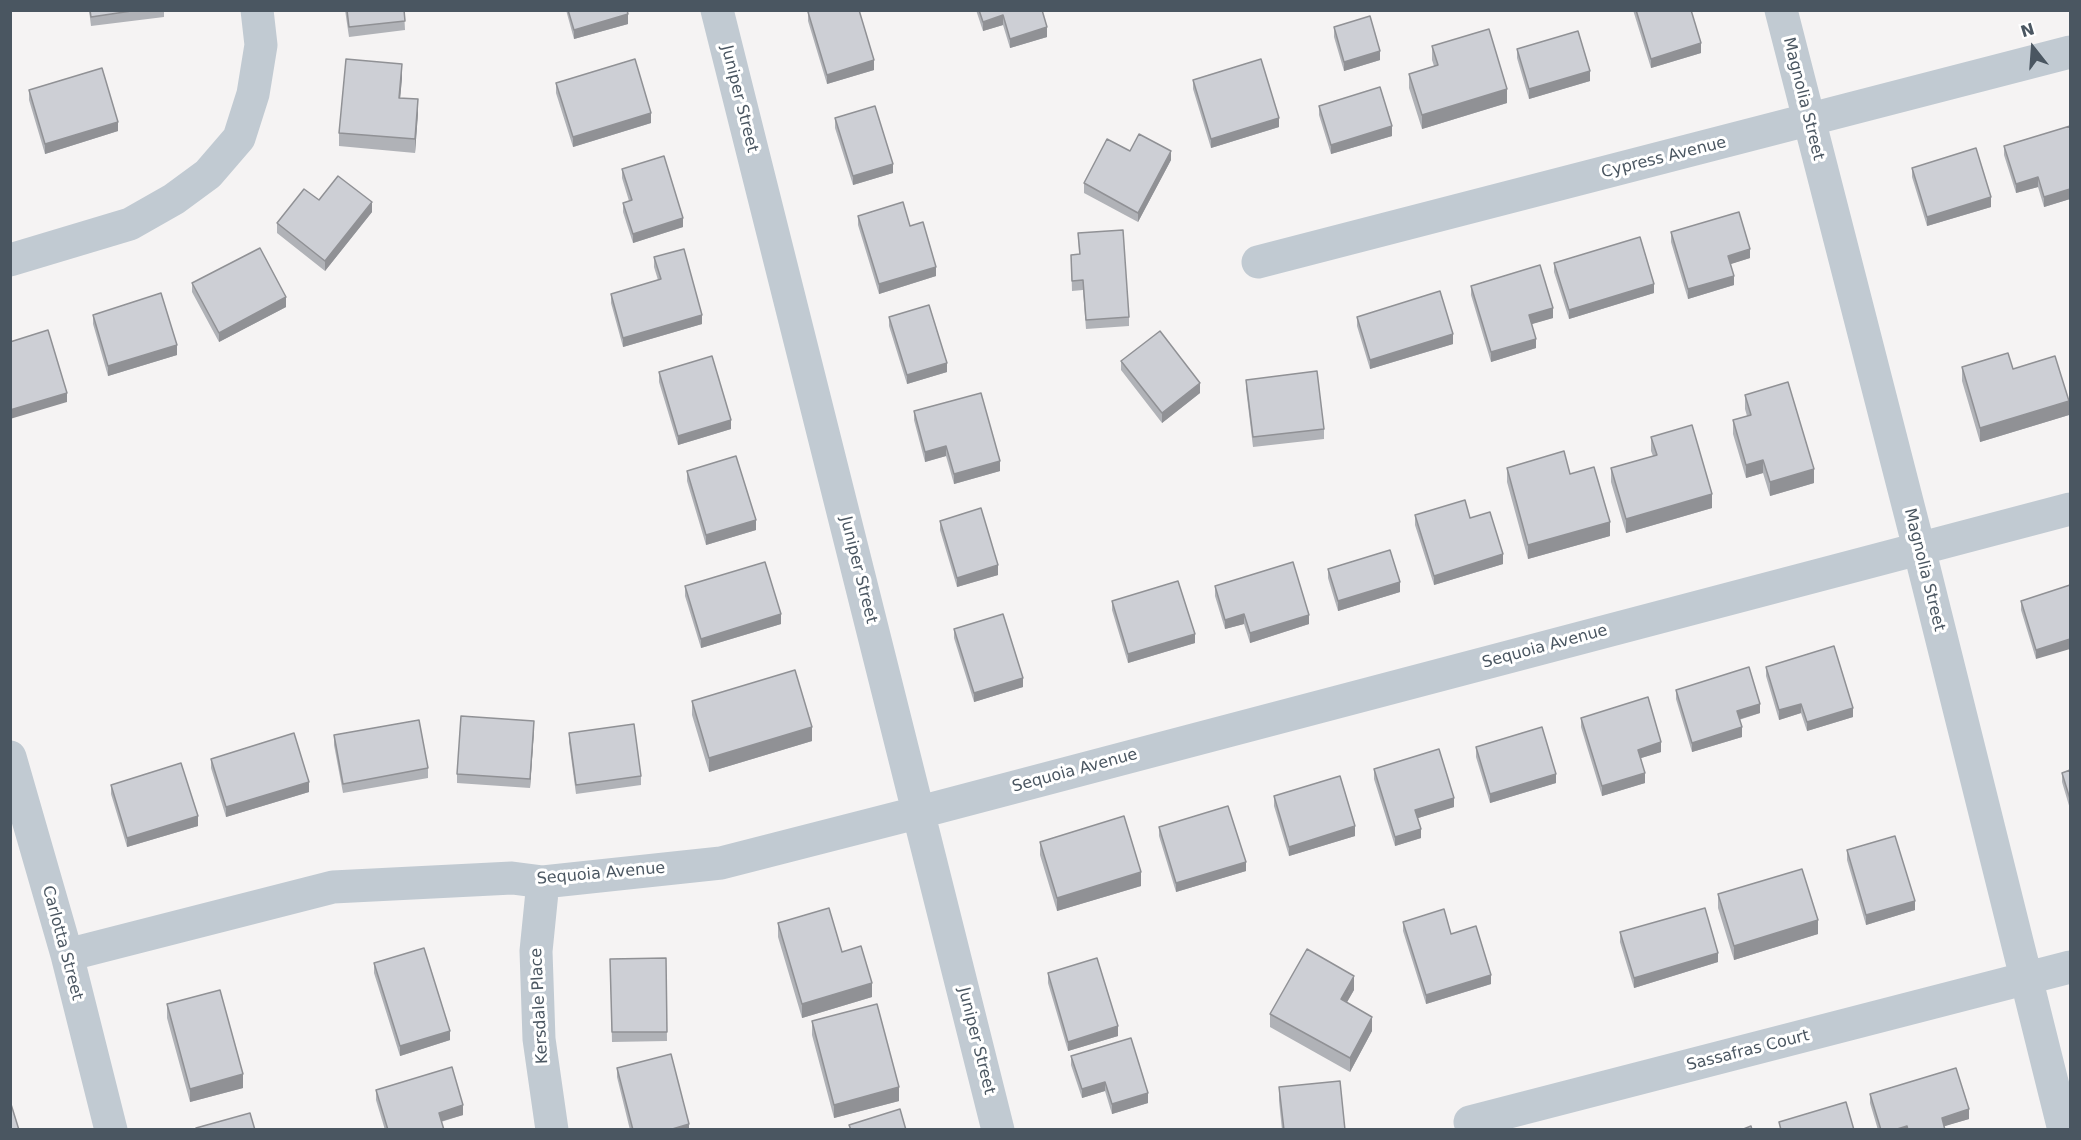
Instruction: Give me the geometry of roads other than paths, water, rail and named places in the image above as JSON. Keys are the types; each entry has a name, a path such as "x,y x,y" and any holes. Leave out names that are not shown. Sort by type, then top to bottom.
{"street":[{"path":"10,260 130,224 174,199 208,174 239,138 253,93 261,45 257,10"},
{"name":"Juniper Street","path":"717,10 998,1130"},
{"name":"Magnolia Street","path":"1781,10 1919,548 2064,1130"},
{"name":"Cypress Avenue","path":"1258,262 2070,52"},
{"name":"Sequoia Avenue","path":"67,955 333,887 512,878 543,882 721,863 2070,509"},
{"name":"Carlotta Street","path":"10,757 67,955 111,1130"},
{"name":"Kersdale Place","path":"543,882 536,973 539,1039 552,1130"},
{"name":"Sassafras Court","path":"1470,1122 2070,967"}]}
